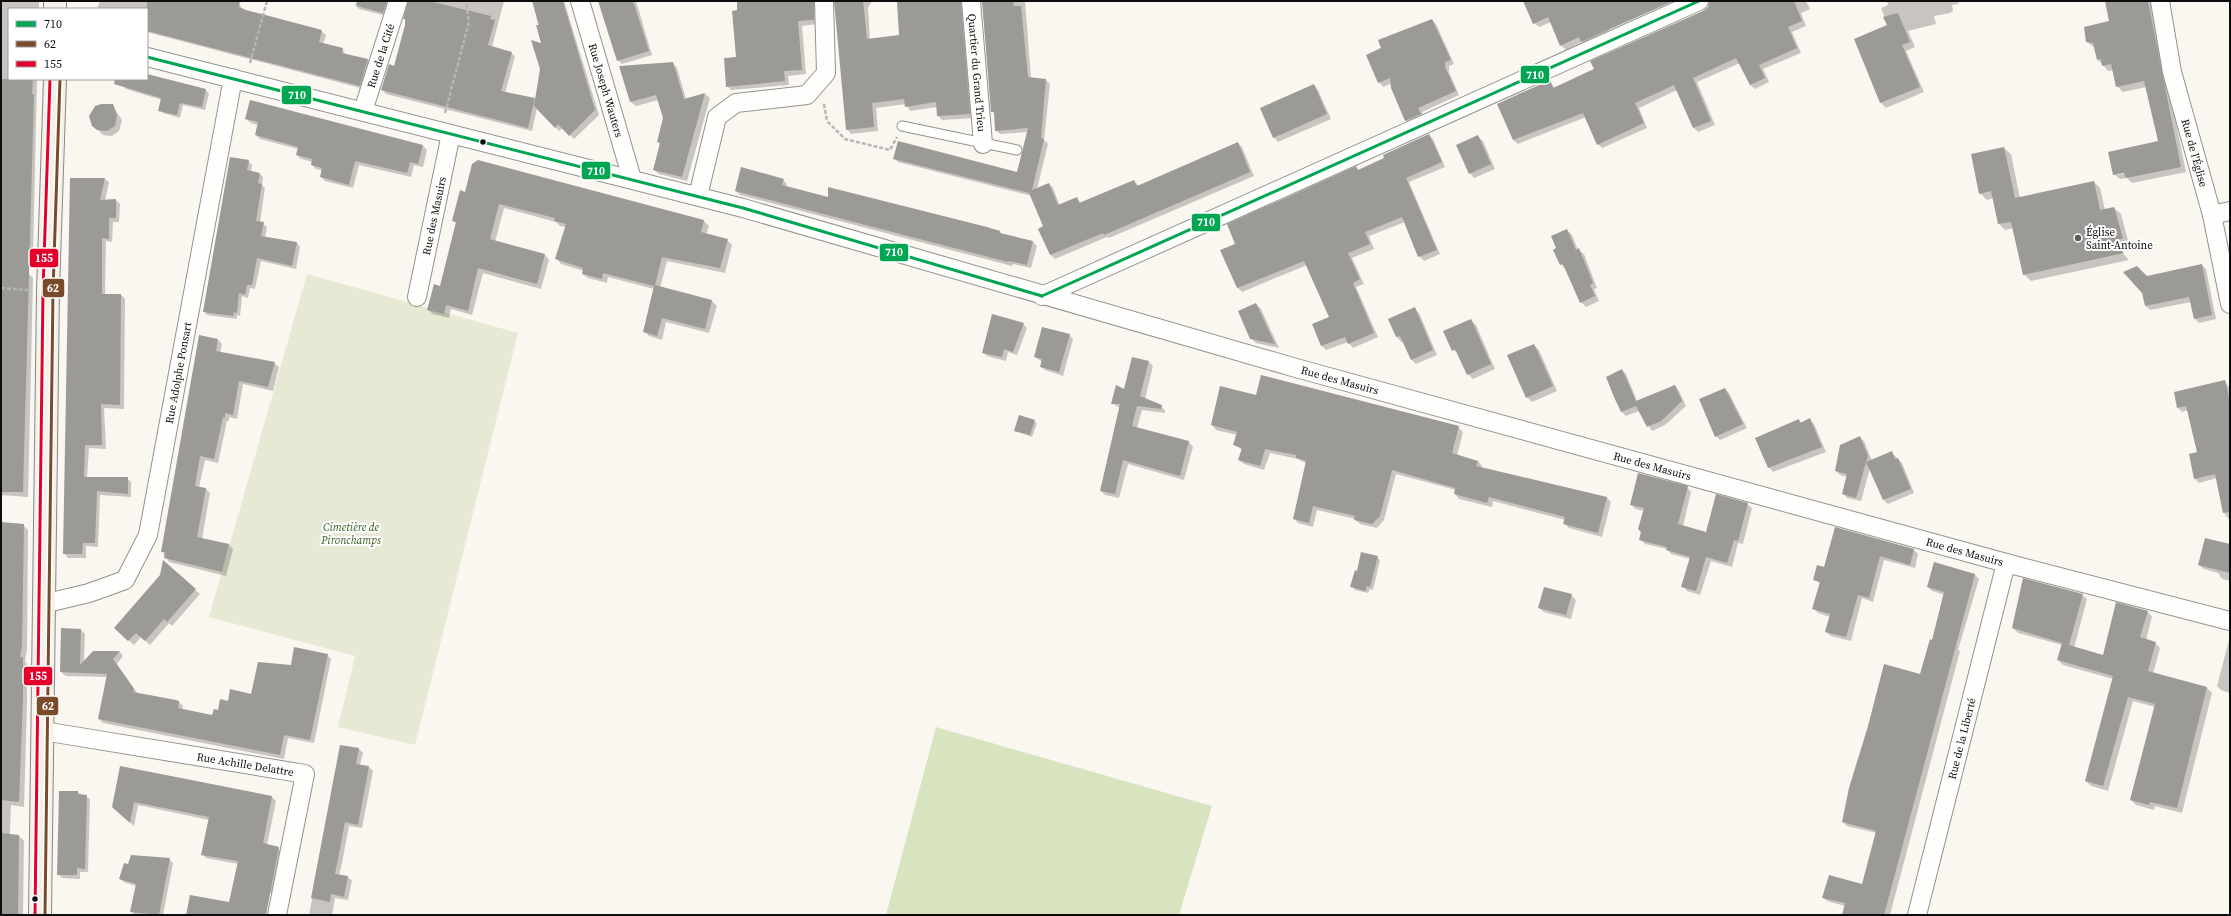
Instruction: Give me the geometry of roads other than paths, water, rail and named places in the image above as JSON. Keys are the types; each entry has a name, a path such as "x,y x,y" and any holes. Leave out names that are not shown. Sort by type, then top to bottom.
{"street":[{"name":"Rue de la Cité","path":"363,111 398,1"},
{"name":"Rue Joseph Wauters","path":"580,1 632,180"},
{"path":"698,196 717,117 736,103 807,95 826,73 824,1"},
{"name":"Quartier du Grand Trieu","path":"971,1 983,144"},
{"path":"1042,296 1699,1"},
{"name":"Rue de l'Église","path":"2160,1 2172,72 2212,216 2230,304"},
{"name":"Rue des Masuirs","path":"148,57 698,196 1296,368 2006,563 2230,621"},
{"path":"40,915 48,291 55,80"},
{"name":"Rue Adolphe Ponsart","path":"43,604 89,593 125,580 148,535 239,80"},
{"name":"Rue des Masuirs","path":"417,297 446,132"},
{"path":"2212,216 2230,211"},
{"name":"Rue de la Liberté","path":"1917,915 2006,563"},
{"name":"Rue Achille Delattre","path":"43,731 305,774 277,915"}],"lane":[{"path":"902,126 1017,150"}],"place":[{"name":"Église Saint-Antoine","path":"2078,238"}],"park label":[{"name":"Cimetière de Pironchamps","path":"351,533"}]}
